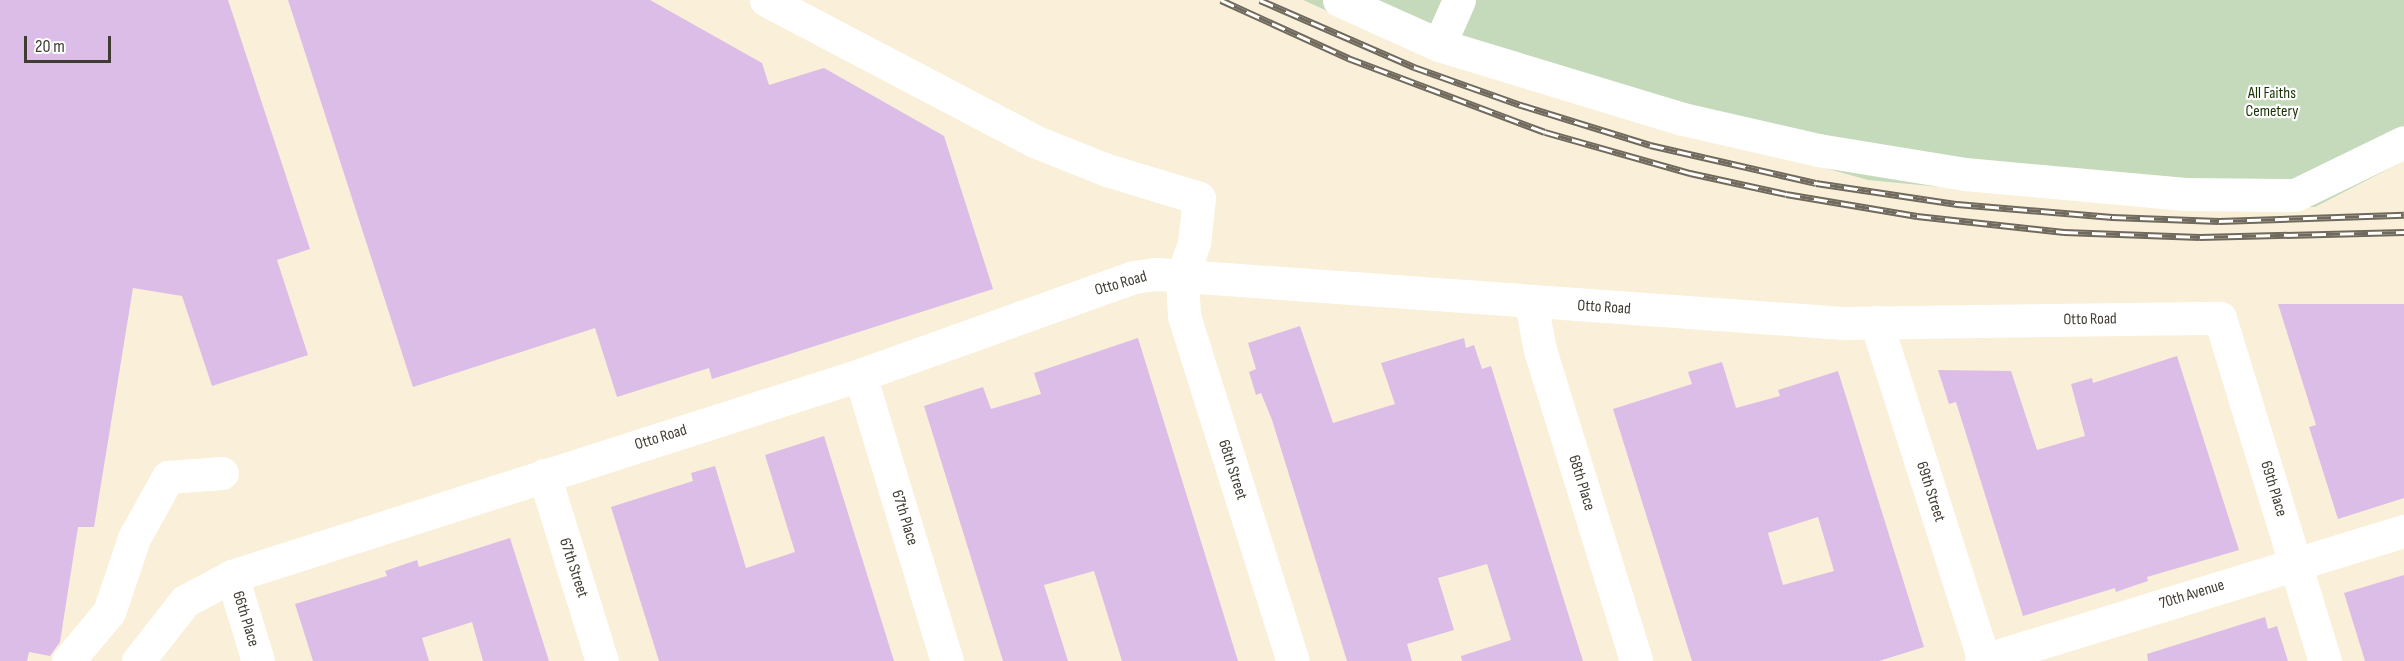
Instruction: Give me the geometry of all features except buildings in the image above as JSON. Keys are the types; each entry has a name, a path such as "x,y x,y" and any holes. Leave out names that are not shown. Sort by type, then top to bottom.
{"street":[{"path":"766,0 1034,141 1107,170 1199,198 1194,243 1182,277"},
{"path":"1339,0 1439,45 1683,119 1818,150 2012,179 2185,194 2295,195 2404,142"},
{"path":"1439,45 1459,0"},
{"name":"Otto Road","path":"138,661 185,601 232,576 860,375 1134,277 1182,277 1531,303 1876,322 2220,318"},
{"name":"68th Street","path":"1182,277 1184,316 1293,661"},
{"name":"68th Place","path":"1531,303 1537,340 1636,661"},
{"name":"69th Place","path":"2220,318 2325,661"},
{"name":"69th Street","path":"1876,322 1983,661"},
{"name":"67th Place","path":"860,375 947,661"},
{"path":"68,661 109,612 134,538 168,477 222,473"},
{"name":"67th Street","path":"544,475 602,661"},
{"name":"70th Avenue","path":"1983,661 2404,531"},
{"name":"66th Place","path":"232,576 258,661"}],"green space":[{"name":"All Faiths Cemetery","path":"1303,0 2404,0 2404,161 2315,207 2146,207 1868,180 1436,60"}],"railway":[{"path":"1221,0 1348,58 1545,132 1690,173 1786,194 1917,216 2064,232 2200,237 2404,232"},
{"path":"1260,0 1414,67 1521,105 1650,145 1816,183 1957,204 2112,217 2219,221 2404,215"}]}
